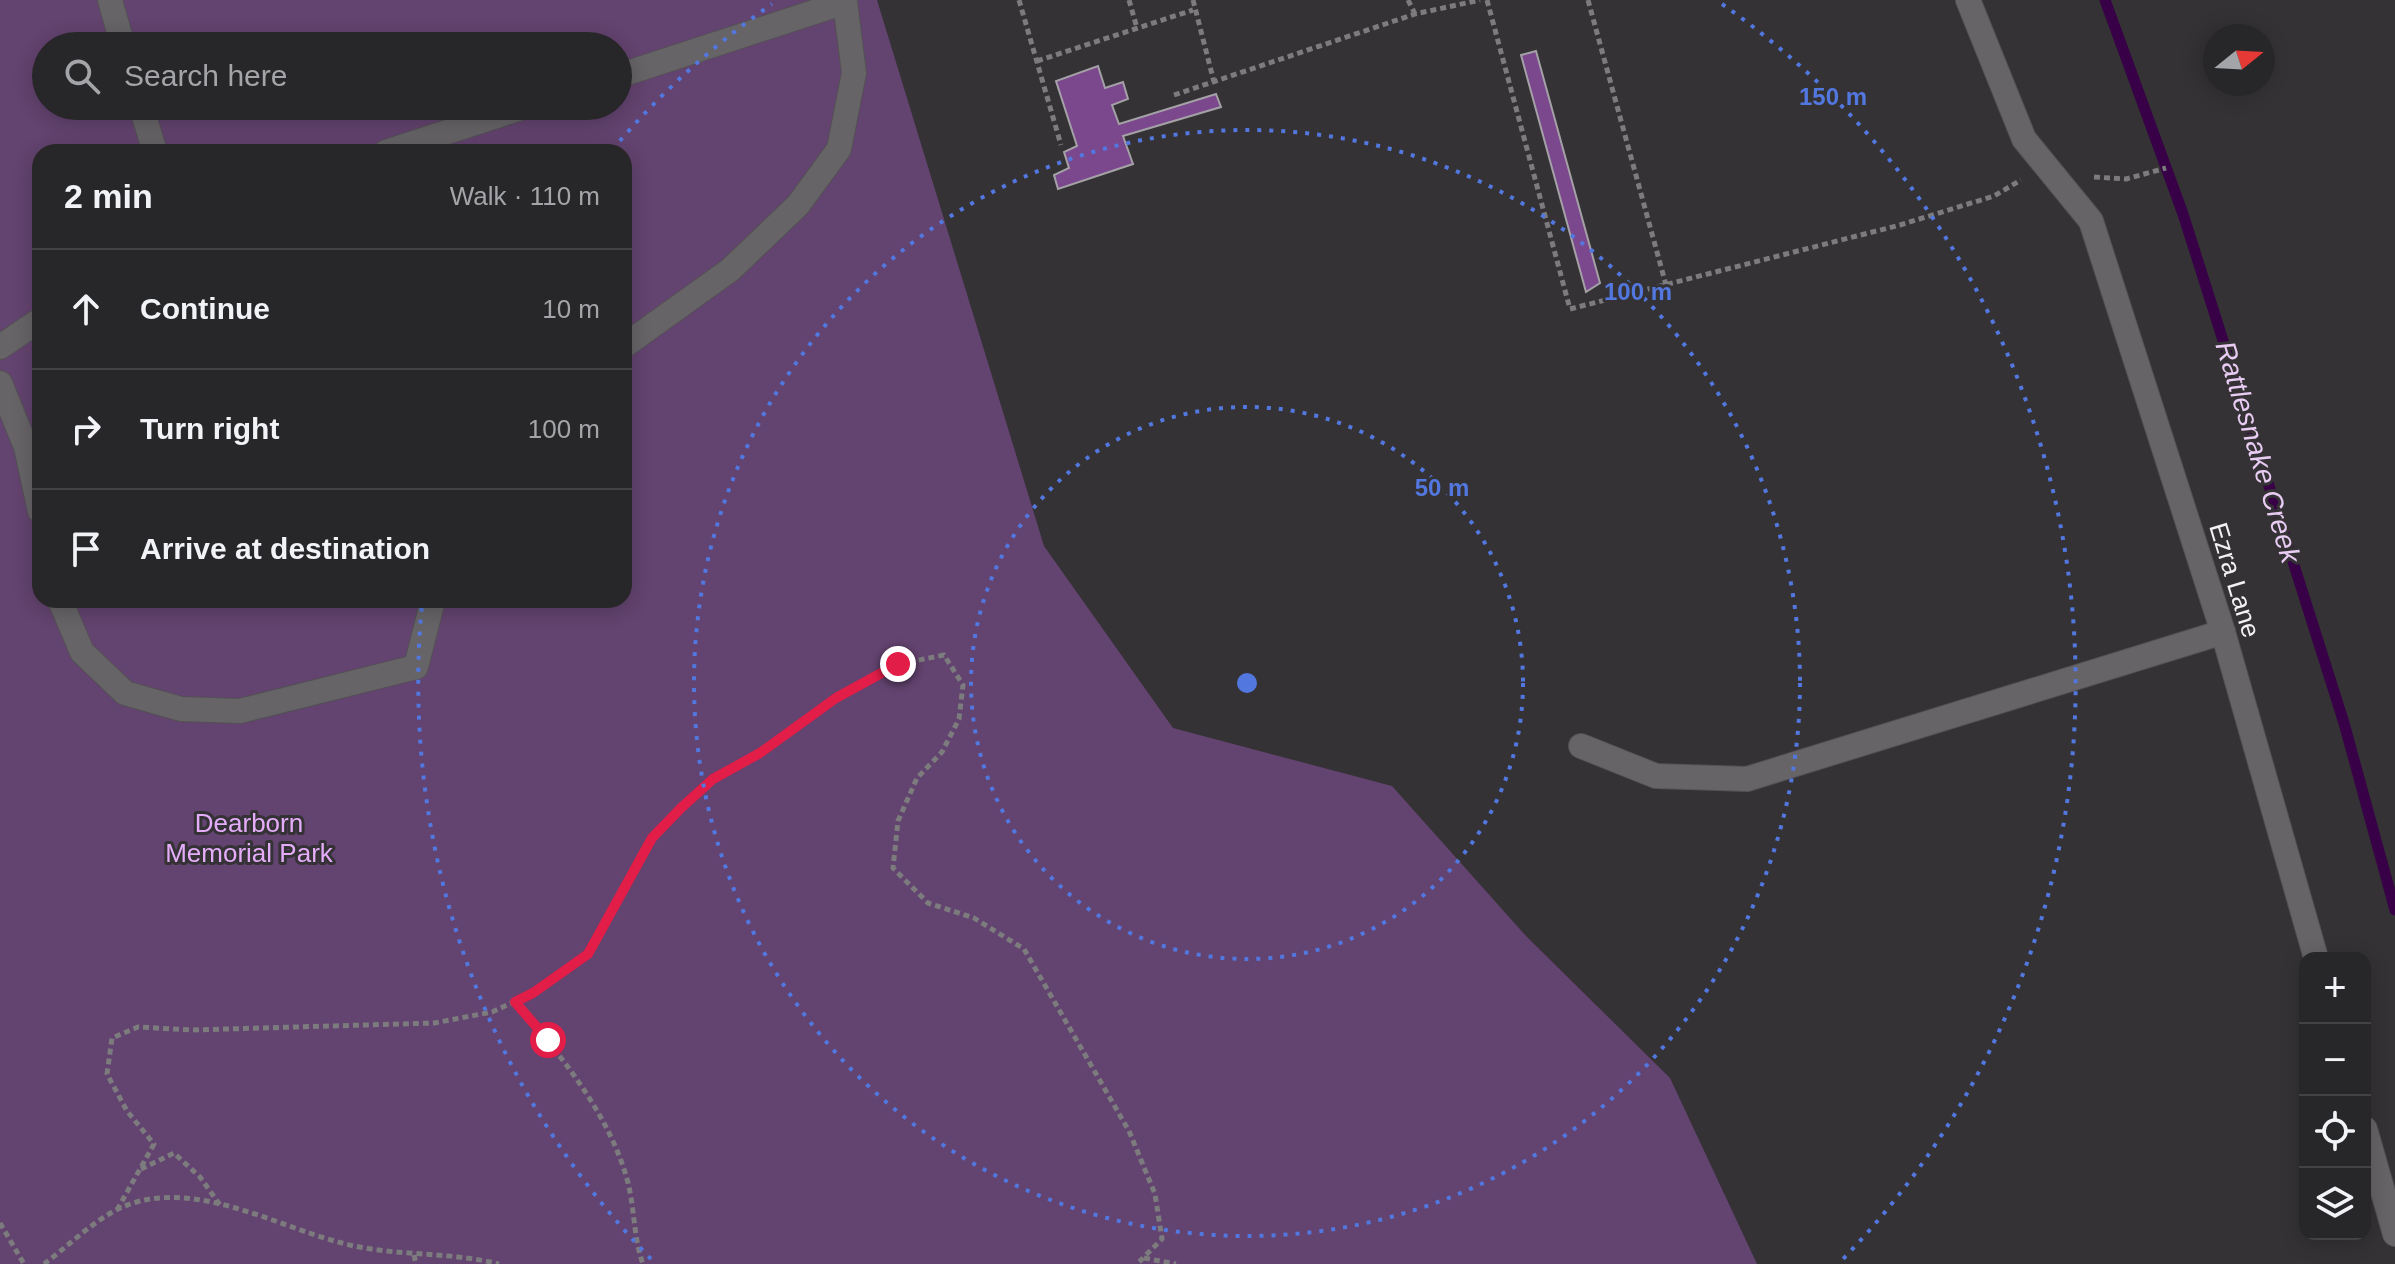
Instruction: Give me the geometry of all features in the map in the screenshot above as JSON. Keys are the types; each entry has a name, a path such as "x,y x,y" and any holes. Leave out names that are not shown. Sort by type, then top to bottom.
{"street":[{"path":"110,0 119,32"},
{"path":"1968,0 2024,139 2045,165"},
{"path":"632,71 845,1 854,73 839,149 798,205 730,270 632,340"},
{"path":"145,120 153,144"},
{"path":"411,144 484,120"},
{"name":"Ezra Lane","path":"2045,165 2091,221 2223,632 2314,952"},
{"path":"0,347 32,325"},
{"path":"0,383 26,447 32,474"},
{"path":"63,608 82,652 125,693 181,709 240,711 416,667 431,608"},
{"path":"1581,746 1656,776 1747,779 2223,632"},
{"path":"2371,1150 2395,1234"}],"path":[{"path":"1019,0 1061,145"},
{"path":"1129,0 1137,28"},
{"path":"1193,0 1193,10 1214,82"},
{"path":"1408,0 1415,14"},
{"path":"1174,95 1415,14 1480,0"},
{"path":"1487,0 1570,309 1927,217 1994,196 2045,165 2080,176 2126,179 2166,168"},
{"path":"1588,0 1666,285"},
{"path":"1037,61 1193,10"},
{"path":"117,1210 154,1144 127,1111 107,1074 112,1038 138,1027 192,1030 434,1023 492,1012 515,1002 588,954 652,838 713,779 760,753 836,698 899,664 944,655 963,685 959,719 942,752 917,778 898,821 893,868 928,903 974,918 1024,949 1048,985 1070,1031 1129,1131 1155,1194 1162,1239 1137,1264"},
{"path":"515,1002 548,1040 608,1130 627,1181 634,1240 643,1264"},
{"path":"140,1169 174,1153 200,1177 220,1206"},
{"path":"44,1264 117,1210 158,1197 196,1199 344,1244 414,1255 471,1257 499,1264"},
{"path":"0,1223 24,1264"},
{"path":"414,1255 416,1264"},
{"path":"1144,1258 1176,1264"}],"green space":[{"name":"Dearborn Memorial Park","path":"0,0 877,0 1044,546 1173,728 1392,786 1526,936 1670,1078 1757,1264 0,1264"}],"building":[{"path":"1536,51 1600,283 1586,292 1521,55"},
{"path":"1098,66 1105,88 1123,82 1128,99 1112,105 1119,124 1216,94 1221,107 1123,136 1133,164 1058,189 1054,175 1069,168 1064,152 1077,146 1056,81"}],"waterway":[{"name":"Rattlesnake Creek","path":"2105,0 2183,214 2344,723 2395,910"}],"route":[{"path":"548,1040 515,1002 588,954 652,838 713,779 760,753 836,698 901,663 898,664"}]}
